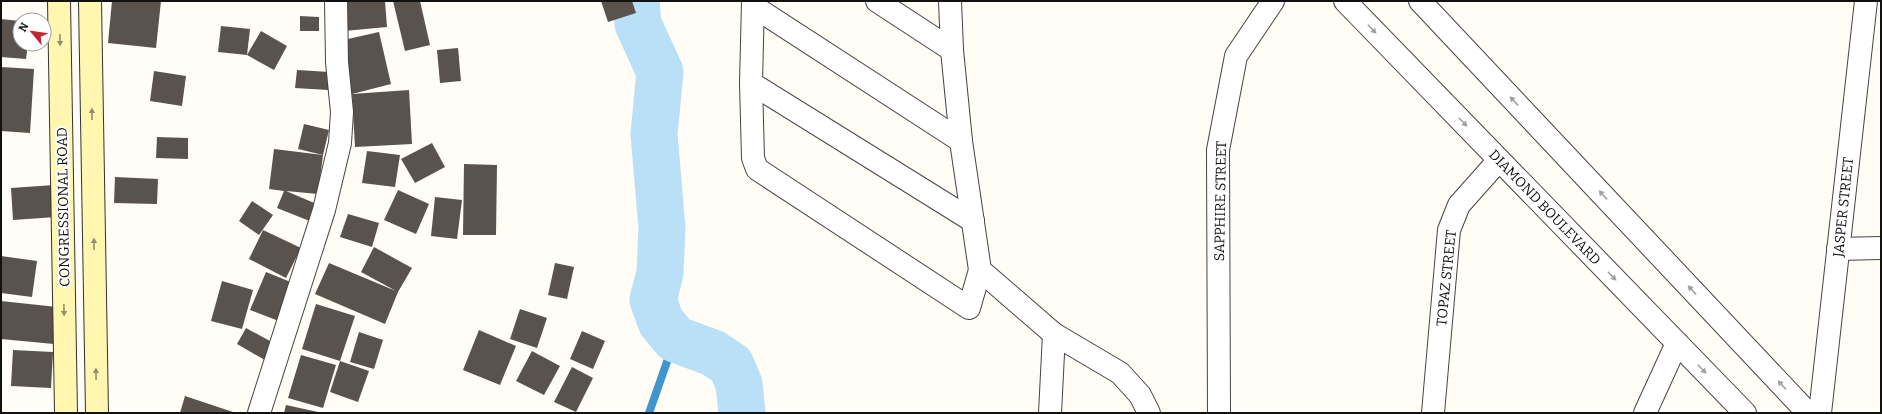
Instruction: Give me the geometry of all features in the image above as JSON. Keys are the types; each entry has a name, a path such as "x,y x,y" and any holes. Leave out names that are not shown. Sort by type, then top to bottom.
{"main road":[{"name":"CONGRESSIONAL ROAD","path":"59,1 66,413"},
{"path":"90,1 97,413"}],"street":[{"path":"259,413 324,210 340,142 342,112 337,62 336,1"},
{"path":"877,1 952,50"},
{"path":"753,3 751,83 753,158 757,169 968,308 980,270 974,221 961,141 952,50 950,1"},
{"name":"SAPPHIRE STREET","path":"1219,413 1218,150 1236,56 1273,1"},
{"name":"DIAMOND BOULEVARD","path":"1345,1 1745,413"},
{"path":"1420,1 1808,413"},
{"name":"JASPER STREET","path":"1820,413 1866,1"},
{"path":"753,3 961,141"},
{"path":"751,83 974,221"},
{"name":"TOPAZ STREET","path":"1433,413 1449,230 1459,205 1499,160"},
{"path":"1838,249 1881,248"},
{"path":"980,270 1054,334 1120,374 1140,395 1148,413"},
{"path":"1050,413 1054,334"},
{"path":"1645,413 1677,343"}],"building":[{"path":"112,1 161,1 156,48 108,43"},
{"path":"342,1 385,1 387,27 344,31"},
{"path":"393,1 420,1 430,45 405,51"},
{"path":"601,1 632,1 636,13 608,22"},
{"path":"300,16 319,17 319,31 300,31"},
{"path":"1,19 12,20 12,52 27,52 26,59 1,57"},
{"path":"221,26 250,29 247,55 218,52"},
{"path":"261,31 287,46 274,70 247,55"},
{"path":"379,32 391,84 352,94 339,41"},
{"path":"458,48 461,81 440,83 437,50"},
{"path":"1,67 34,69 30,133 1,131"},
{"path":"297,70 330,72 328,90 295,88"},
{"path":"154,71 186,76 182,106 150,101"},
{"path":"409,90 412,144 355,147 352,94"},
{"path":"304,124 329,130 323,155 298,149"},
{"path":"157,137 188,138 188,159 156,158"},
{"path":"432,143 445,167 415,183 401,159"},
{"path":"274,149 323,155 318,194 286,191 319,205 312,222 277,208 284,191 269,189"},
{"path":"367,151 400,155 395,187 362,183"},
{"path":"464,164 497,165 496,235 463,235"},
{"path":"115,177 158,179 157,204 114,203"},
{"path":"54,185 56,217 13,220 11,188"},
{"path":"398,190 429,204 416,234 384,220"},
{"path":"435,197 462,200 457,239 431,236"},
{"path":"252,201 273,215 259,235 239,221"},
{"path":"348,214 379,223 372,247 340,237"},
{"path":"263,230 301,248 286,278 249,259"},
{"path":"374,247 412,268 398,292 385,324 315,294 329,263 396,291 361,272"},
{"path":"1,256 37,261 32,297 1,293"},
{"path":"555,263 574,267 567,299 548,295"},
{"path":"266,272 298,285 284,323 250,310"},
{"path":"222,281 253,290 242,329 211,321"},
{"path":"1,301 57,307 54,344 1,339"},
{"path":"316,304 355,316 340,361 302,349"},
{"path":"520,309 547,318 537,348 510,339"},
{"path":"246,328 279,346 270,363 237,344"},
{"path":"479,330 516,346 500,385 463,370"},
{"path":"582,331 605,341 593,369 570,359"},
{"path":"359,332 383,340 374,369 350,362"},
{"path":"13,350 53,352 51,388 11,386"},
{"path":"532,351 560,366 544,395 516,381"},
{"path":"301,355 336,365 323,408 288,398"},
{"path":"340,361 369,371 358,402 330,392"},
{"path":"572,367 593,378 576,412 554,402"},
{"path":"185,396 236,413 180,413"},
{"path":"286,405 318,412 318,413 284,413"}],"waterway":[{"path":"636,1 638,24 660,72 654,134 662,228 660,273 653,300 661,322 675,339 713,353 731,365 739,384 742,413"},
{"path":"649,413 675,339"}]}
